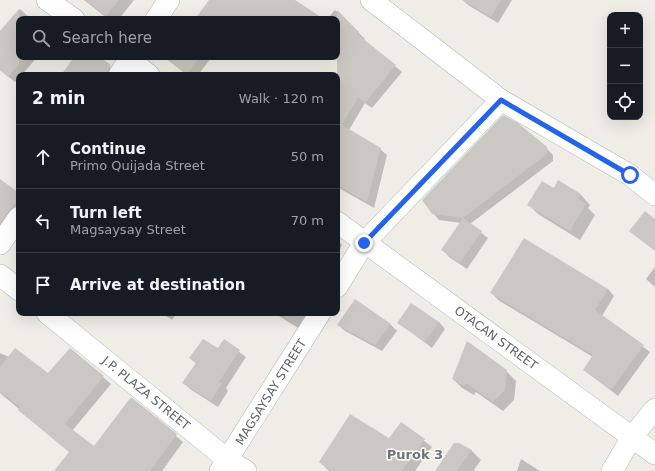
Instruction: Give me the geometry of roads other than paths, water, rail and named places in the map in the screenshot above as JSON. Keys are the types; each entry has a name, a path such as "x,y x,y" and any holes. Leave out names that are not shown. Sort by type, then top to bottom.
{"street":[{"path":"47,0 70,16"},
{"path":"158,16 169,0"},
{"path":"371,0 501,100 630,175 655,195"},
{"path":"126,62 144,72"},
{"path":"340,281 364,243 501,100"},
{"path":"0,244 16,221"},
{"name":"OTACAN STREET","path":"340,224 655,454"},
{"path":"0,275 16,288"},
{"name":"J.P. PLAZA STREET","path":"50,316 224,465 246,471"},
{"name":"MAGSAYSAY STREET","path":"224,465 318,316"},
{"path":"612,471 632,437 655,409"}],"district":[{"name":"Purok 3","path":"415,454"}]}
